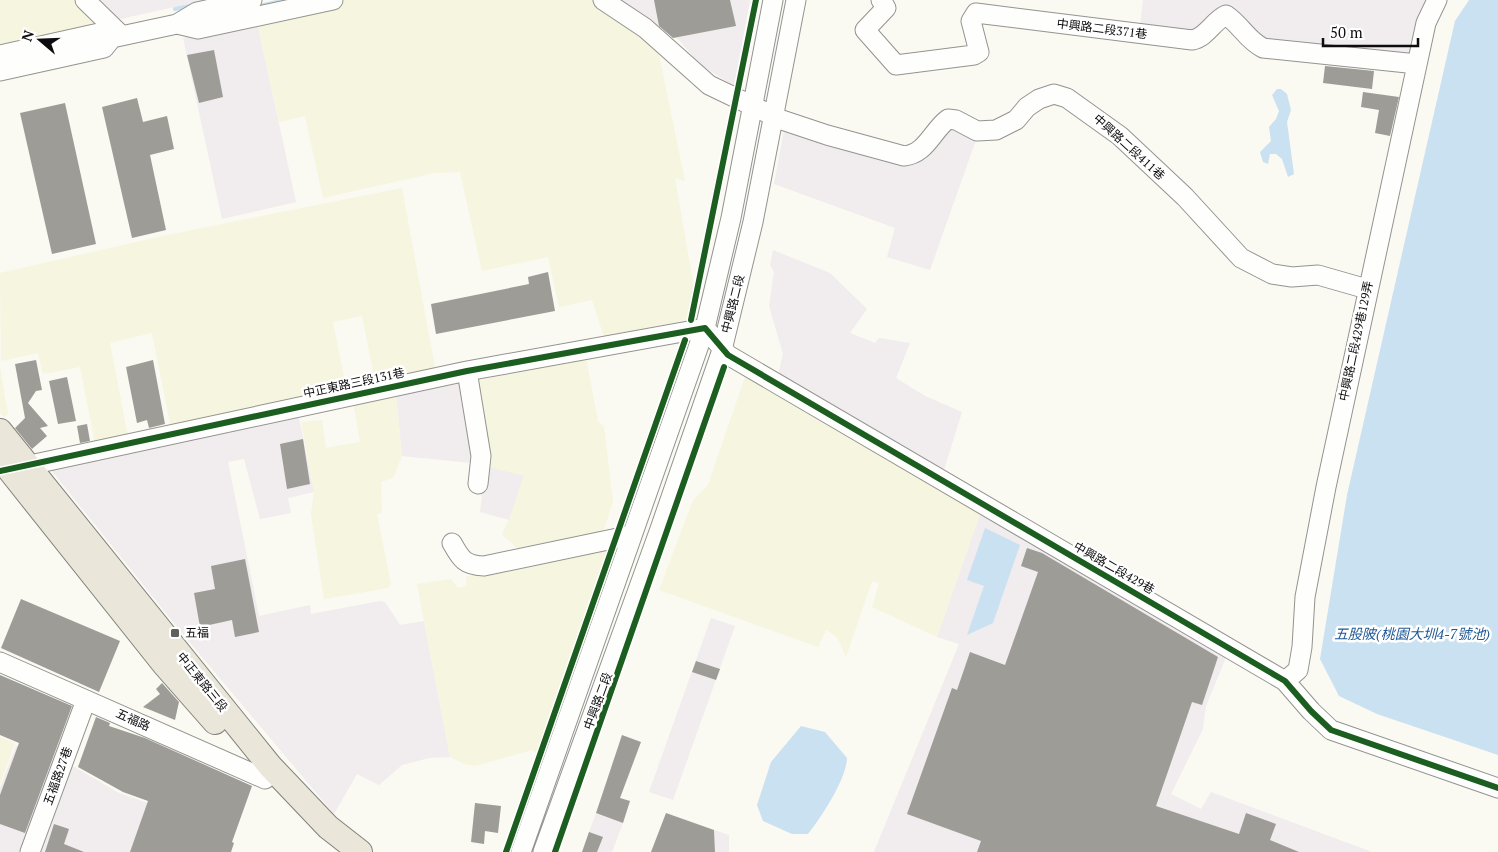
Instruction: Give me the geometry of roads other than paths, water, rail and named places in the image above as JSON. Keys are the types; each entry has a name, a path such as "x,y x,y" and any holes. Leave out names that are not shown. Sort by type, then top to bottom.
{"main road":[{"name":"中正東路三段","path":"0,431 9,466 164,664 298,817 335,852"},
{"name":"中正東路三段","path":"9,466 270,766 328,827 360,852"}],"street":[{"path":"85,0 117,37"},
{"path":"0,55 99,33 117,37 177,24 196,12 252,0"},
{"path":"177,24 198,29 334,0"},
{"path":"603,0 645,28 709,85 773,116"},
{"name":"中興路二段","path":"521,852 705,328 731,218 773,0"},
{"name":"中興路二段","path":"543,852 660,529 722,350 753,222 796,0"},
{"name":"中興路二段371巷","path":"880,0 886,8 865,30 896,65 974,56 978,52 971,21 976,13 1192,40 1199,39 1220,18 1226,15 1234,20 1251,41 1263,48 1417,64"},
{"name":"中興路二段429巷129弄","path":"1285,680 1298,670 1302,647 1305,597 1367,289 1426,23 1436,0"},
{"path":"0,71 104,48 117,37"},
{"name":"中興路二段411巷","path":"773,116 827,135 904,156 912,155 921,150 948,119 956,120 978,131 996,130 1016,120 1027,106 1039,99 1054,94 1067,98 1086,109 1120,136 1185,198 1241,258 1256,268 1272,274 1292,277 1318,275 1367,289"},
{"path":"705,328 722,350"},
{"name":"中正東路三段131巷","path":"9,466 467,371 705,328"},
{"name":"中興路二段429巷","path":"722,350 1285,680 1311,712 1332,730 1498,788"},
{"path":"467,371 481,456 478,484"},
{"path":"452,543 461,558 471,566 484,566 632,535"},
{"name":"五福路","path":"0,662 265,779"},
{"name":"五福路27巷","path":"30,852 86,700"},
{"path":"552,766 571,773"}],"water":[{"name":"五股陂(桃園大圳4-7號池)","path":"1469,0 1498,0 1498,755 1377,714 1339,696 1320,659 1347,495 1455,21"},
{"path":"1277,89 1281,89 1287,94 1291,110 1287,122 1294,174 1288,177 1282,159 1276,154 1270,154 1268,164 1263,162 1260,152 1271,141 1269,127 1276,119 1279,111 1272,95"},
{"path":"985,528 1020,545 993,623 967,635 984,586 967,580"},
{"path":"801,726 825,732 847,758 846,767 838,787 814,826 808,834 792,834 763,821 757,805 771,762"}],"waterway":[{"path":"254,7 286,0"},
{"path":"175,9 194,5"}],"place":[{"name":"五福","path":"175,633"}]}
